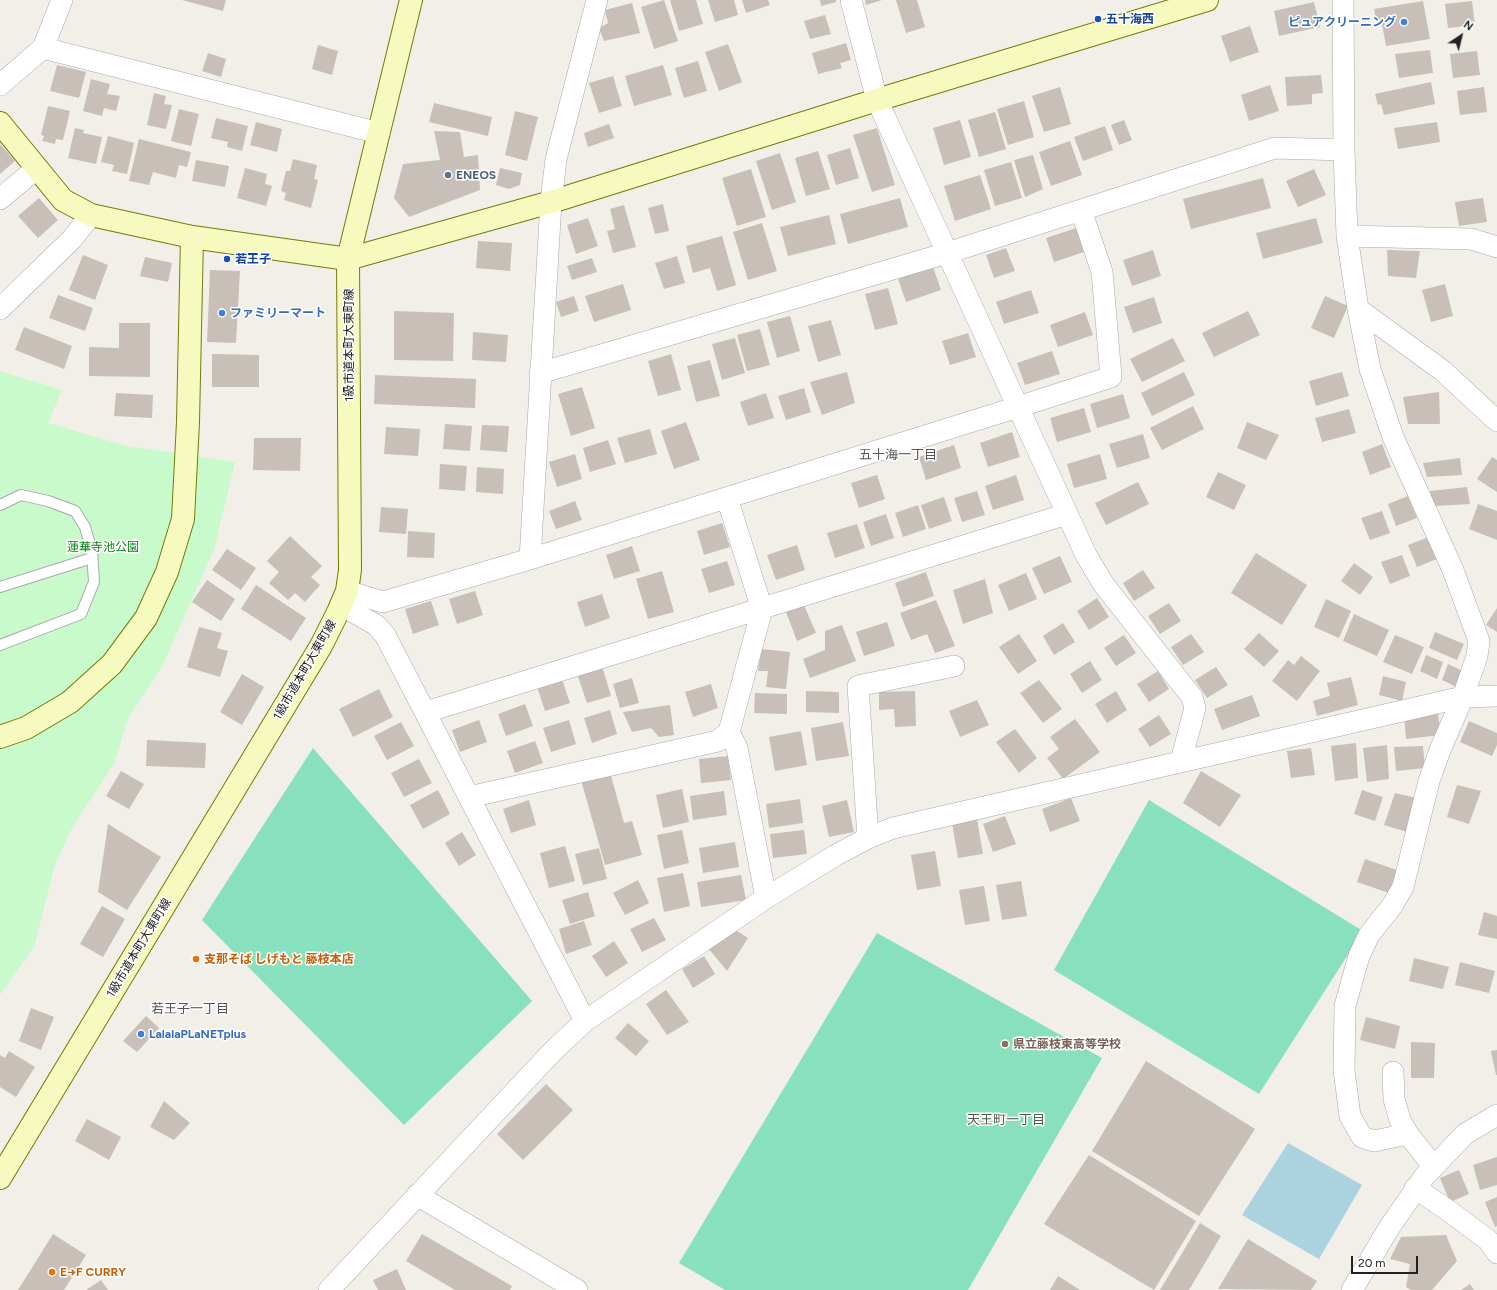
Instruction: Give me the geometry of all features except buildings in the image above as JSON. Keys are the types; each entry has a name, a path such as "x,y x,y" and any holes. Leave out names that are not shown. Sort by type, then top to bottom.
{"street":[{"path":"0,85 44,48 62,0"},
{"name":"1級市道本町大東町線","path":"0,1178 321,646 344,598 350,570 348,259 411,0"},
{"path":"530,559 551,202 556,159 597,0"},
{"path":"851,0 876,100 1086,555 1104,586 1192,697 1195,708 1182,761"},
{"path":"0,123 63,200 91,215 192,237 348,259 551,202 876,100 1206,0"},
{"path":"1342,0 1347,236 1358,309 1370,369 1393,437 1453,570 1479,641 1477,656 1463,697 1440,750 1429,781 1404,887 1392,906 1369,935 1362,949 1346,1006 1344,1070 1350,1116 1362,1136 1374,1142 1408,1134"},
{"path":"44,48 379,133"},
{"path":"540,373 947,253 1275,148 1344,150"},
{"path":"0,199 37,168"},
{"path":"344,598 383,602 530,559 727,498 1018,407 1111,376 1102,272 1081,210"},
{"path":"0,309 72,239 91,215"},
{"path":"1347,236 1471,239 1497,247"},
{"path":"0,736 26,728 70,702 112,664 146,618 167,572 183,519 188,422 192,237"},
{"path":"1358,309 1443,371 1497,421"},
{"path":"468,796 718,741 729,732 762,609 727,498"},
{"path":"426,712 1067,514"},
{"path":"344,598 376,625 385,635 585,1021"},
{"path":"868,838 858,686 954,666"},
{"path":"329,1290 552,1052 585,1021 766,898 868,838 893,828 1463,697 1497,696"},
{"path":"729,732 737,748 766,898"},
{"path":"1393,1072 1394,1099 1400,1120 1408,1134 1433,1166"},
{"path":"1352,1290 1389,1228 1433,1166 1465,1134 1497,1115"},
{"path":"1416,1188 1488,1240 1497,1253"},
{"path":"417,1195 577,1290"}],"lane":[{"path":"0,505 21,495 48,500 75,511 85,527 92,558 94,582 81,614 0,645"},
{"path":"0,587 92,558"}],"green space":[{"name":"蓮華寺池公園","path":"0,371 62,390 48,423 127,446 235,462 214,550 162,667 128,718 114,764 73,826 55,865 34,947 0,995"},
{"path":"313,748 532,1001 404,1125 202,920"},
{"path":"1149,800 1363,931 1259,1094 1054,970"},
{"path":"877,933 1102,1058 968,1290 725,1290 679,1263"}],"water":[{"path":"1288,1143 1362,1185 1319,1259 1242,1215"}],"place":[{"name":"五十海西","path":"1098,19"},
{"name":"ピュアクリーニング","path":"1404,22"},
{"name":"ENEOS","path":"448,175"},
{"name":"若王子","path":"227,259"},
{"name":"ファミリーマート","path":"222,313"},
{"name":"支那そば しげもと 藤枝本店","path":"196,959"},
{"name":"LalalaPLaNETplus","path":"141,1034"},
{"name":"県立藤枝東高等学校","path":"1005,1044"},
{"name":"E→F CURRY","path":"52,1272"}],"district":[{"name":"五十海一丁目","path":"898,455"},
{"name":"若王子一丁目","path":"190,1009"},
{"name":"天王町一丁目","path":"1006,1120"}]}
